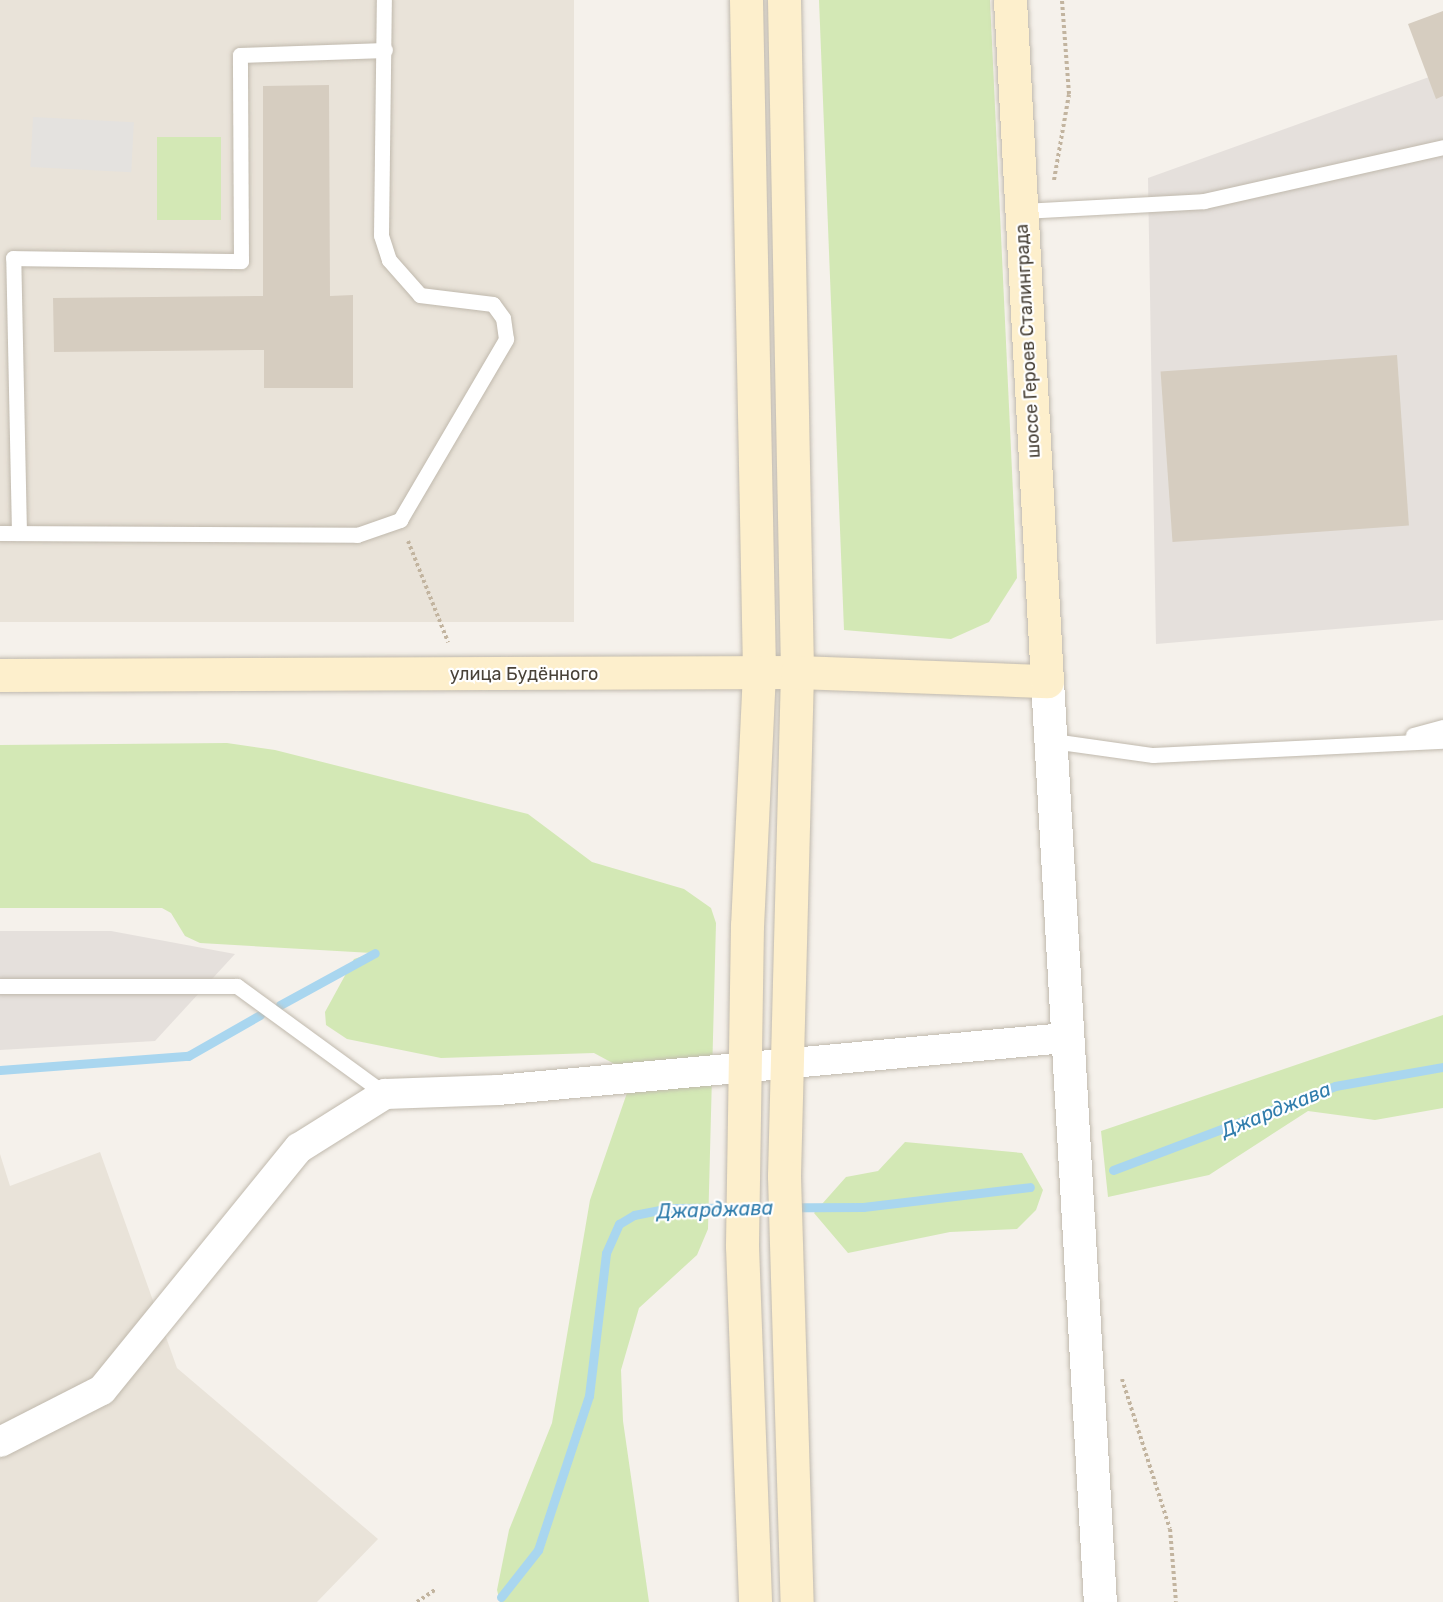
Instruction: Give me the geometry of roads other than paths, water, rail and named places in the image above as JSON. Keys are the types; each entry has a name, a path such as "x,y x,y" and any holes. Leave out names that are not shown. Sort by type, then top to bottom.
{"main road":[{"path":"746,0 759,672 742,1173 742,1246 755,1602"},
{"path":"784,0 797,672 790,1060 784,1176 797,1602"},
{"name":"шоссе Героев Сталинграда","path":"1010,0 1035,211 1047,681"},
{"name":"улица Будённого","path":"0,675 797,672 1047,681"}],"street":[{"path":"1047,681 1065,930 1065,1038 1100,1602"},
{"path":"0,1442 102,1390 299,1148 385,1094 498,1090 747,1067 790,1060 1065,1038"}],"lane":[{"path":"0,533 357,535 400,520 506,339 503,318 493,304 420,295 389,260 381,235 384,0"},
{"path":"20,533 13,258 241,261 240,55 385,50"},
{"path":"1035,211 1204,201 1443,147"},
{"path":"1396,740 1443,727"},
{"path":"1053,741 1153,755 1396,740 1443,741"},
{"path":"0,986 237,986 385,1094"}],"waterway":[{"path":"280,1005 375,953"},
{"path":"0,1070 188,1056 260,1015"},
{"name":"Джарджава","path":"1113,1170 1335,1086 1443,1067"},
{"name":"Джарджава","path":"501,1597 538,1550 589,1396 606,1253 619,1224 634,1215 670,1208 863,1207 1030,1187"}]}
